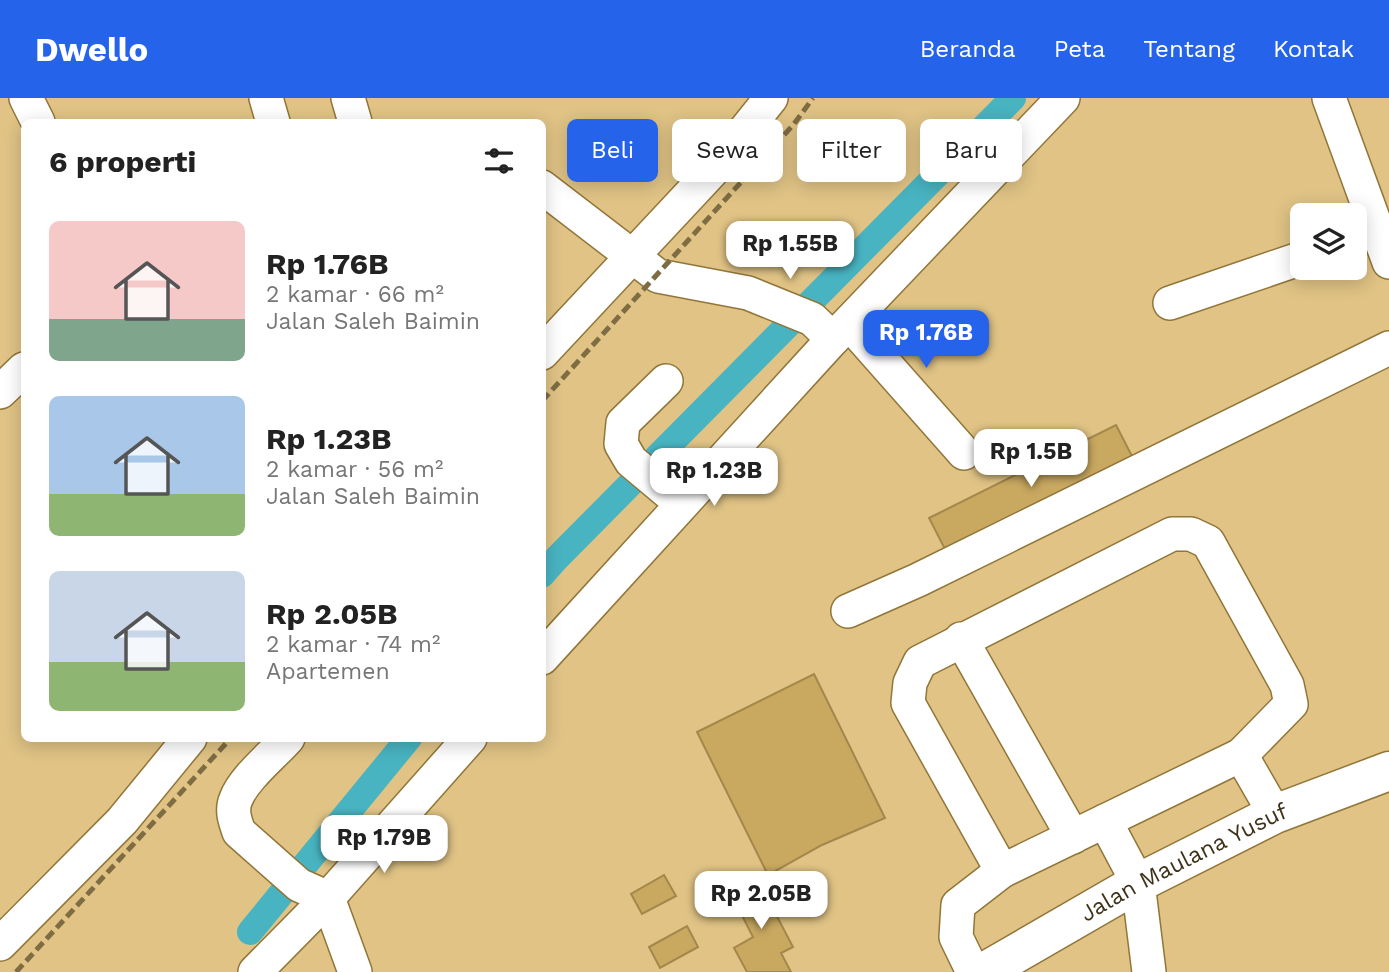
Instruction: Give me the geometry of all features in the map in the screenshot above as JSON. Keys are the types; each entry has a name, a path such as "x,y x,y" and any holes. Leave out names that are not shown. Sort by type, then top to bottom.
{"main road":[{"name":"Jalan Maulana Yusuf","path":"984,972 1138,884 1275,814 1389,771"}],"street":[{"path":"26,98 36,119"},
{"path":"266,98 271,119"},
{"path":"348,98 354,119"},
{"path":"546,349 714,169 771,98"},
{"path":"546,653 670,493 831,327 1063,98"},
{"path":"1329,98 1374,245"},
{"path":"546,190 658,276 748,293 831,327 964,453"},
{"path":"1170,303 1290,262"},
{"path":"848,611 918,580 1389,348"},
{"path":"0,391 21,372"},
{"path":"666,381 623,423 621,444 631,461 670,493"},
{"path":"973,972 956,937 958,905 1002,871 1241,755 1292,704 1287,685 1208,542 1191,534 1172,534 920,662 910,683 908,703 1002,871"},
{"path":"961,639 1073,837"},
{"path":"0,944 122,821 187,742"},
{"path":"284,742 242,788 235,800 234,810 239,832 303,885 355,972"},
{"path":"255,972 303,885 465,742"},
{"path":"1241,755 1275,814"},
{"path":"1105,821 1138,884 1149,972"}],"building":[{"path":"1116,425 1134,460 947,553 929,518"},
{"path":"814,674 885,818 822,845 768,875 697,732"},
{"path":"664,875 676,896 642,914 631,894"},
{"path":"757,878 793,947 781,953 791,972 747,972 734,948 753,937 730,892"},
{"path":"687,926 698,947 660,968 649,947"}],"waterway":[{"path":"546,570 1013,98"},
{"path":"250,932 406,742"}],"railway":[{"path":"546,397 794,124 813,98"},
{"path":"16,972 227,742"}]}
